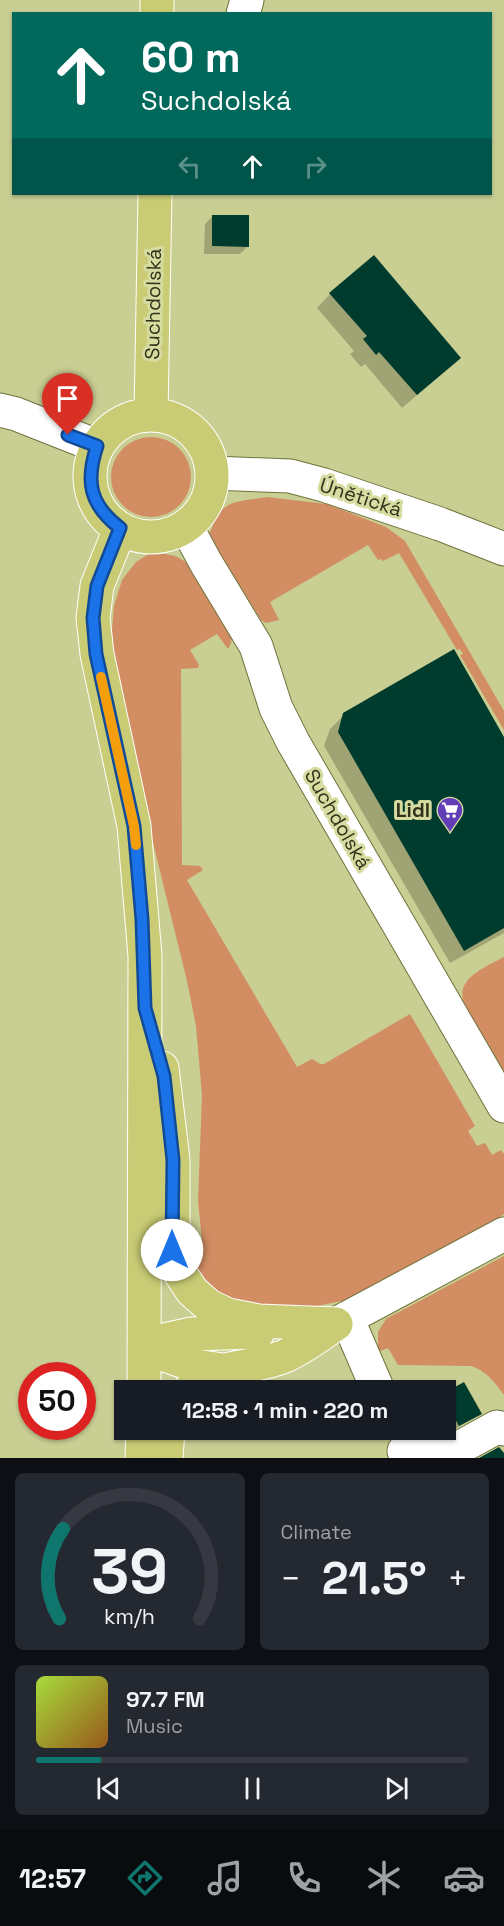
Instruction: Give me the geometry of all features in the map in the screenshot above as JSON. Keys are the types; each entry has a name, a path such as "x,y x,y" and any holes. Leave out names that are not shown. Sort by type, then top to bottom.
{"main road":[{"name":"Suchdolská","path":"151,415 154,195"},
{"path":"151,415 170,417 186,426 200,439 208,455 212,474 209,494 201,512 186,526 171,534 154,537 136,535 120,528 105,517 95,501 90,483 91,464 97,446 107,433 120,423 135,417 151,415"},
{"path":"120,528 97,586 93,618 96,654 134,826 144,945 144,1380"},
{"path":"145,1008 164,1076 173,1160 172,1250 177,1268 192,1291 209,1306 228,1314 259,1321 331,1322"},
{"path":"145,1348 168,1339 191,1334 266,1331 331,1322"},
{"path":"202,1380 222,1370 263,1363 285,1356 304,1347 331,1322"},
{"path":"145,1348 196,1366 222,1370"},
{"path":"142,1458 143,1440"},
{"path":"166,1458 167,1440"}],"street":[{"path":"0,410 16,414 97,446"},
{"name":"Únětická","path":"212,474 290,476 440,524 504,549"},
{"name":"Suchdolská","path":"186,526 256,646 273,700 288,733 504,1106"},
{"path":"371,1380 331,1322 504,1234"},
{"path":"402,1446 431,1455 455,1450 497,1428 504,1429"}],"shaded area":[{"path":"151,437 166,440 179,449 188,462 191,477 188,492 179,505 166,514 151,517 136,514 123,505 114,492 111,477 114,462 123,449 136,440"},
{"path":"267,497 327,504 386,527 405,541 504,711 504,730 460,655 463,654 460,649 457,650 399,553 383,561 378,560 368,545 270,602 279,620 266,623 261,620 209,536 218,515 229,504"},
{"path":"168,554 184,561 217,606 232,636 228,649 217,634 190,650 199,665 198,668 181,669 182,865 200,866 203,870 187,880 297,1067 312,1059 324,1064 410,1014 475,1126 468,1131 477,1146 485,1143 492,1155 501,1150 504,1154 504,1214 476,1235 347,1300 302,1309 228,1302 201,1280 189,1254 203,1250 198,1201 202,1095 196,1026 140,790 113,661 114,606 122,580 136,562 147,555"},
{"path":"504,957 504,1072 462,997 463,988 472,975"},
{"path":"504,1256 504,1395 486,1374 477,1368 398,1365 388,1348 378,1352 378,1332 386,1319"}],"building":[{"path":"212,215 249,215 249,247 212,246"},
{"path":"374,255 461,358 417,395 379,352 376,355 363,339 367,336 329,293"},
{"name":"Lidl","path":"454,649 504,737 504,928 464,951 338,732 343,713"},
{"path":"464,1382 482,1414 459,1426 456,1421 456,1386"},
{"path":"499,1447 504,1453 504,1458 479,1458"}],"slow traffic":[{"path":"101,677 134,826 136,845"}],"place":[{"name":"Lidl","path":"450,833"}],"route":[{"path":"68,435 97,446 91,464 90,483 95,501 105,517 120,528 97,586 93,618 96,654 134,826 145,956 145,1008 164,1076 173,1160 172,1250"}]}
